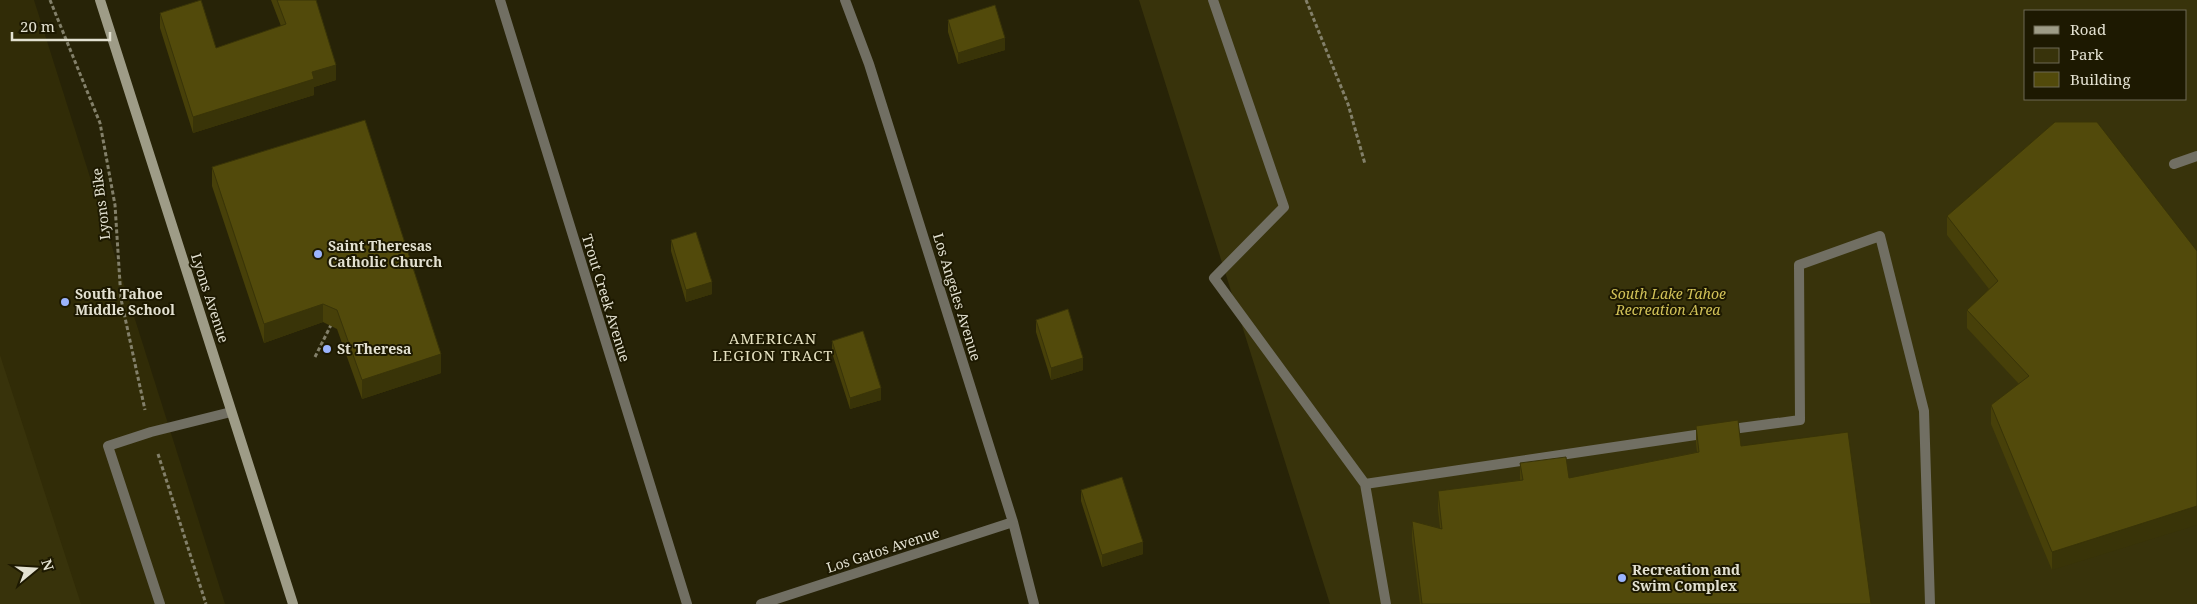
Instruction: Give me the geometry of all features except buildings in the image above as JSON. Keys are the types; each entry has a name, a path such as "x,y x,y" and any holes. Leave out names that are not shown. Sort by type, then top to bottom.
{"street":[{"name":"Lyons Avenue","path":"100,0 292,604"},
{"name":"Trout Creek Avenue","path":"500,0 687,604"},
{"name":"Los Angeles Avenue","path":"845,0 869,64 1013,522 1034,604"},
{"path":"1213,0 1284,207 1214,278 1365,484 1386,604"},
{"path":"2174,164 2197,156"},
{"path":"1365,484 1800,420 1799,265 1880,236 1924,411 1930,604"},
{"path":"160,604 108,446 151,432 231,412"},
{"name":"Los Gatos Avenue","path":"761,604 1013,522"}],"path":[{"name":"Lyons Bike","path":"50,0 100,123 115,205 121,299 146,414"},
{"path":"1306,0 1348,104 1365,164"},
{"path":"315,357 331,325"},
{"path":"157,451 206,604"}],"shaded area":[{"name":"South Tahoe Middle School","path":"0,0 34,0 225,604 0,604"}],"green space":[{"name":"South Lake Tahoe Recreation Area","path":"1139,0 2197,0 2197,604 1330,604"},
{"path":"0,355 81,604 0,604"}],"place":[{"name":"Saint Theresas Catholic Church","path":"318,254"},
{"name":"South Tahoe Middle School","path":"65,302"},
{"name":"St Theresa","path":"327,349"},
{"name":"Recreation and Swim Complex","path":"1622,578"}],"district":[{"name":"AMERICAN LEGION TRACT","path":"773,348"}]}
